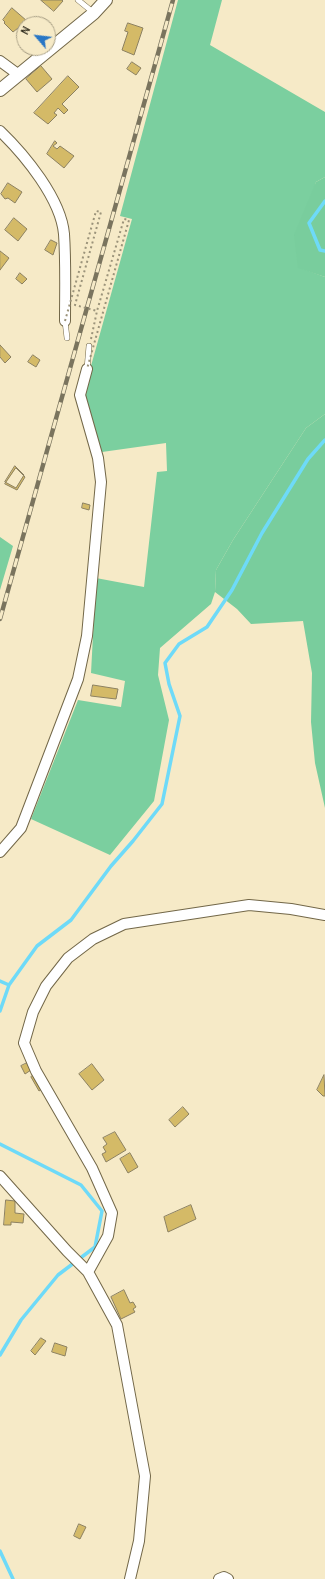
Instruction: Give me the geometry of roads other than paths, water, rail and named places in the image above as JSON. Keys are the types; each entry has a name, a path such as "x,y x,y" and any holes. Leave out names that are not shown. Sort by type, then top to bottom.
{"street":[{"path":"0,90 94,13 106,0"},
{"path":"0,61 18,75"},
{"path":"0,131 17,147 35,172 51,197 60,216 64,234 65,321"},
{"path":"0,852 21,828 78,679 87,636 100,482 98,458 80,395 87,369"},
{"path":"84,1269 108,1236 112,1213 92,1168 36,1071 24,1043 33,1012 46,986 68,958 93,939 124,924 249,905 291,909 325,915"},
{"path":"0,1176 84,1269 117,1325 145,1476 139,1541 130,1579"},
{"path":"219,1579 224,1577 228,1579"}],"lane":[{"path":"78,0 94,13"},
{"path":"65,321 67,338"},
{"path":"87,369 89,346"}],"waterway":[{"path":"325,201 309,223 320,250 325,251"},
{"path":"0,1011 9,985 37,946 71,920 111,866 162,804 180,716 169,684 165,663 179,644 207,627 232,590 262,533 308,459 325,440"},
{"path":"0,981 9,985"},
{"path":"0,1144 81,1185 102,1211 95,1247 58,1275 21,1320 0,1355"},
{"path":"0,1551 13,1579"}],"railway":[{"path":"0,619 173,0"}]}
